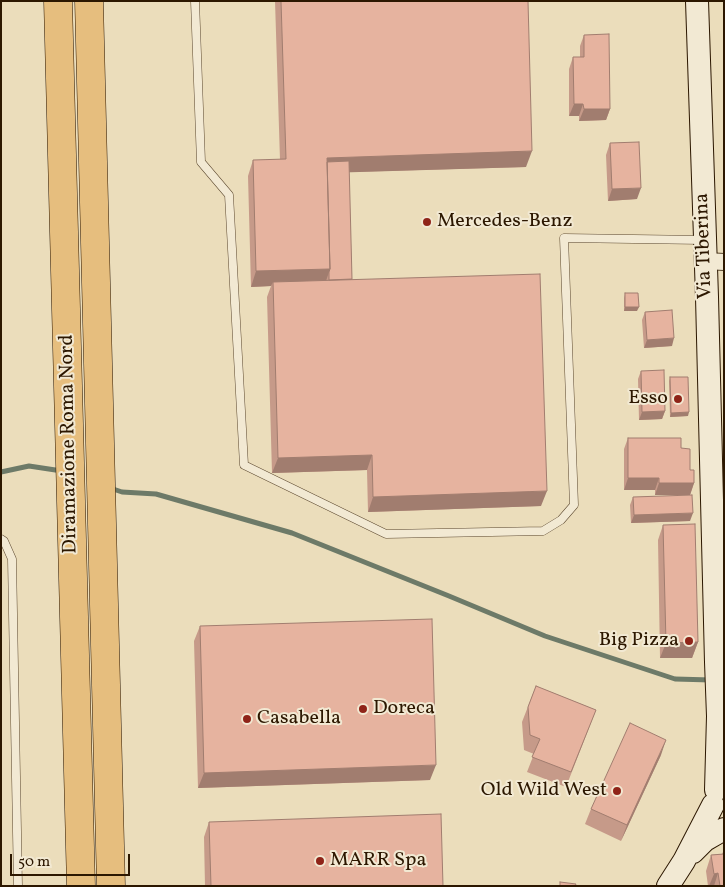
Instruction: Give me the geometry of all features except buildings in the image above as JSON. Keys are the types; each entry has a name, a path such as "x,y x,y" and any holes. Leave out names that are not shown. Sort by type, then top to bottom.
{"highway":[{"name":"Diramazione Roma Nord","path":"58,1 81,886"},
{"name":"Diramazione Roma Nord","path":"89,1 111,886"}],"main road":[{"name":"Via Tiberina","path":"668,886 719,799 720,726 716,662 712,255 697,1"},
{"path":"684,861 705,840 724,829"}],"lane":[{"path":"195,1 201,162 229,194 244,465 386,534 543,531 561,520 574,505 564,238 712,255"},
{"path":"1,539 12,559 18,886"}],"waterway":[{"path":"1,472 29,466 62,471"},
{"path":"110,488 122,492 156,494 292,533 545,636 675,679 711,680"}],"place":[{"name":"Mercedes-Benz","path":"427,222"},
{"name":"Esso","path":"678,399"},
{"name":"Big Pizza","path":"689,641"},
{"name":"Doreca","path":"363,709"},
{"name":"Casabella","path":"247,719"},
{"name":"Old Wild West","path":"617,791"},
{"name":"MARR Spa","path":"320,861"}]}
